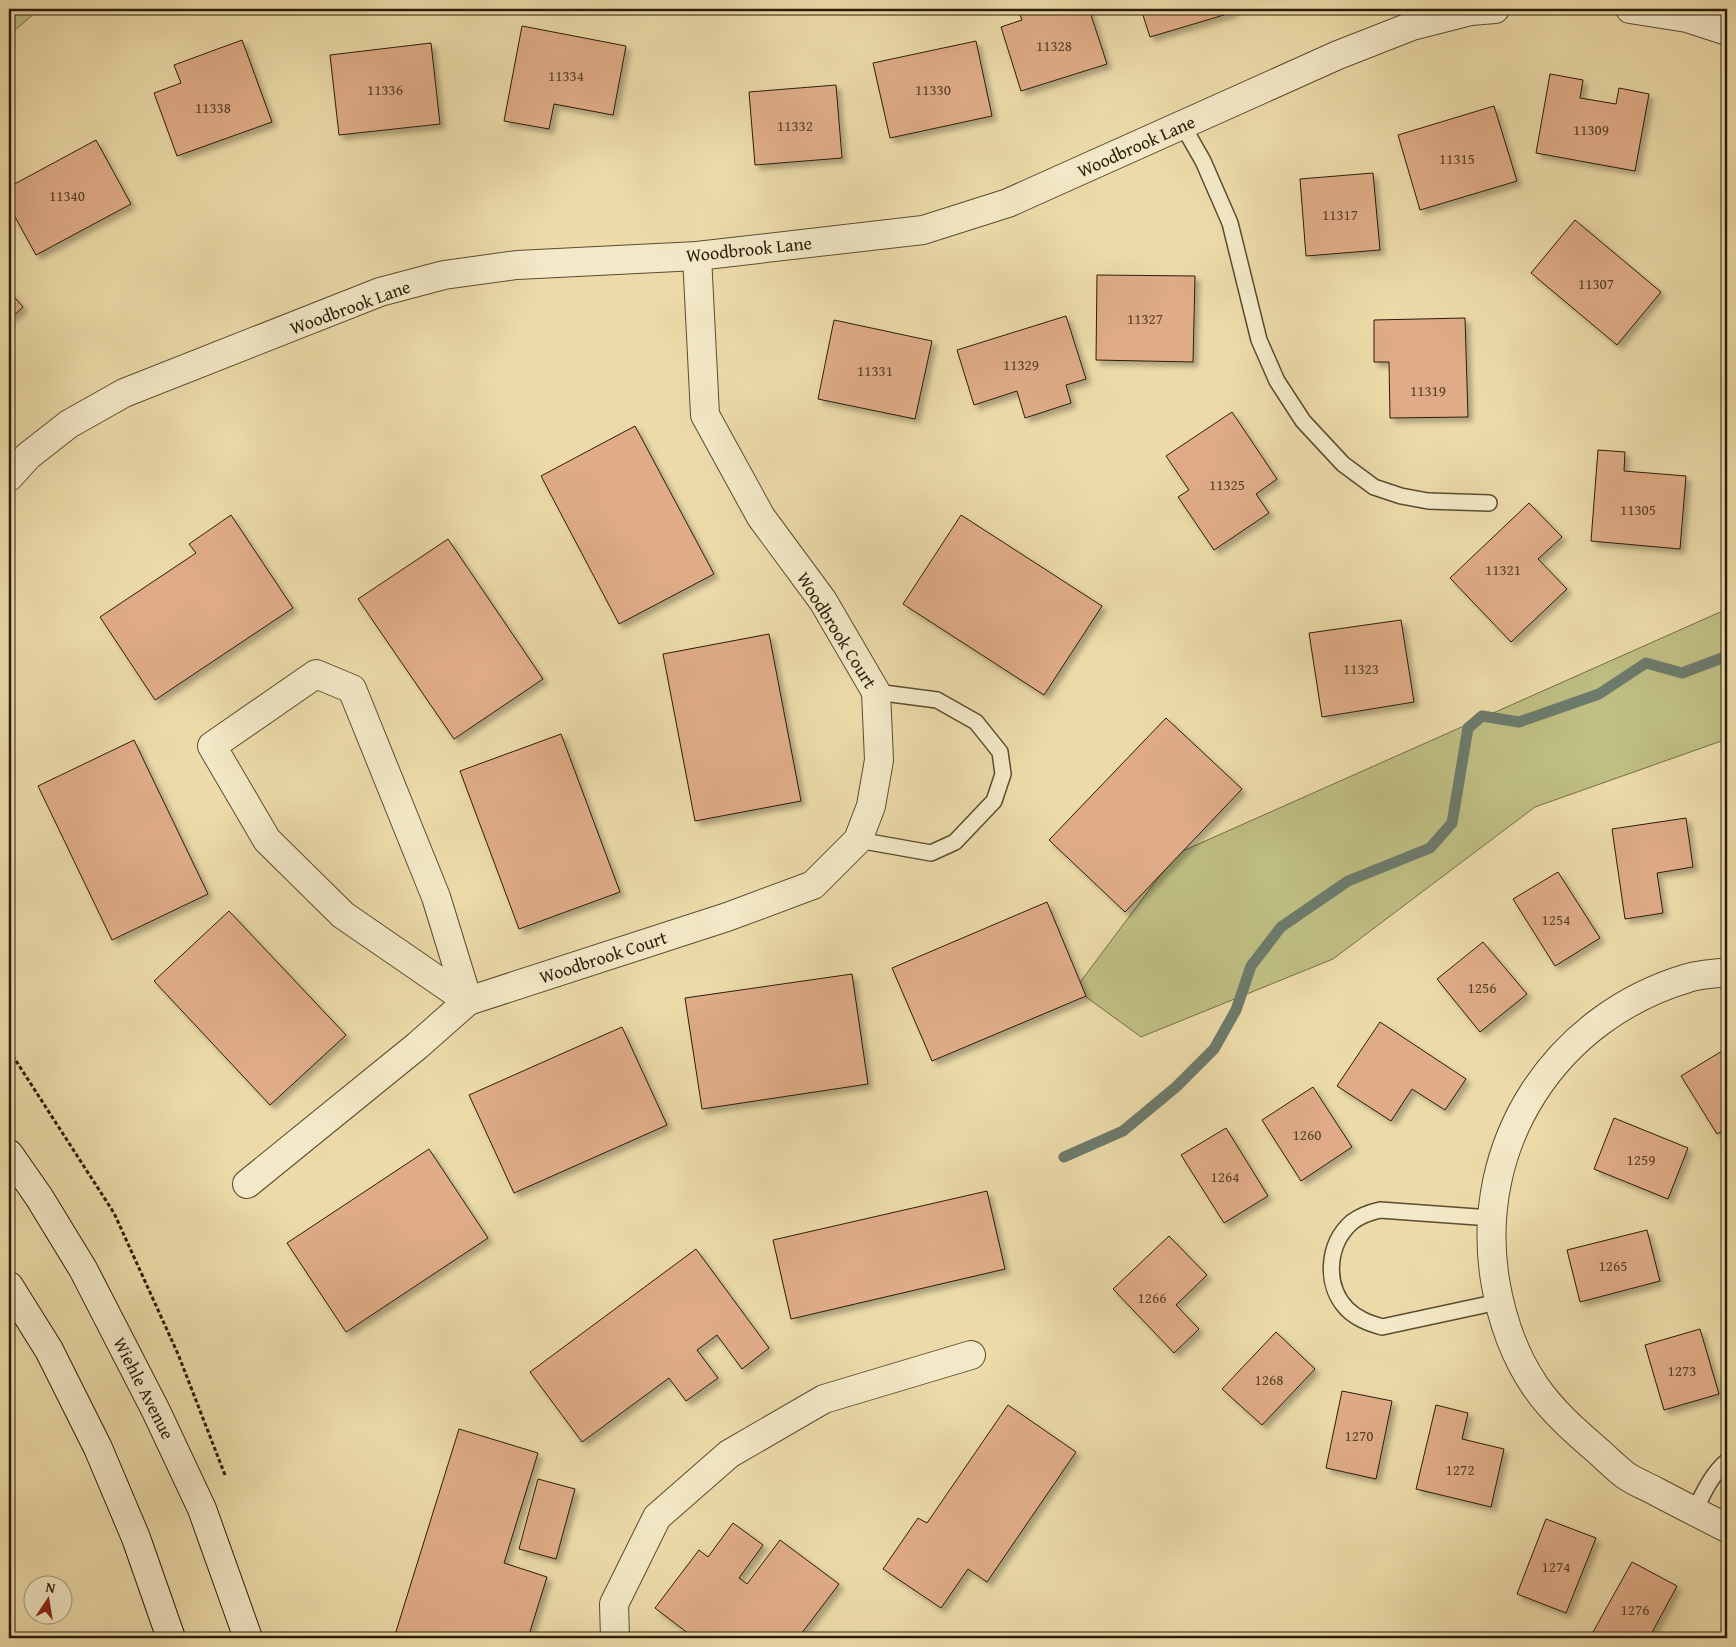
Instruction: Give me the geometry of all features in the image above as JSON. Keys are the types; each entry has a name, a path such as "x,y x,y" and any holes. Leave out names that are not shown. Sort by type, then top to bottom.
{"street":[{"name":"Woodbrook Lane","path":"9,477 28,456 70,424 124,393 380,292 444,275 517,265 697,256 922,230 1008,203 1338,56 1412,26 1471,11 1495,9"},
{"path":"1630,9 1687,18 1727,31"},
{"name":"Woodbrook Court","path":"247,1184 417,1046 468,1001 727,917 813,885 858,840 871,806 879,760 876,692 823,601 761,517 705,415 697,256"},
{"path":"316,674 352,689 436,897 468,1001 343,915 267,840 212,746 316,674"},
{"path":"1727,972 1690,977 1648,993 1610,1014 1573,1043 1542,1078 1516,1123 1500,1168 1491,1218 1492,1262 1498,1302 1513,1345 1534,1385 1563,1421 1625,1475 1727,1528"},
{"name":"Wiehle Avenue","path":"9,1154 39,1197 83,1269 156,1411 202,1509 248,1638"},
{"path":"9,1286 49,1350 98,1448 136,1538 171,1638"},
{"path":"615,1638 614,1604 657,1517 729,1454 824,1399 971,1355"}],"lane":[{"path":"1183,126 1203,161 1230,223 1260,340 1277,381 1303,421 1343,464 1374,487 1401,496 1428,501 1489,503"},
{"path":"858,840 931,853 955,842 994,801 1003,774 1000,752 976,722 937,700 876,692"},
{"path":"1491,1218 1380,1210 1370,1212 1352,1222 1340,1237 1332,1254 1331,1274 1336,1293 1348,1309 1363,1321 1382,1327 1498,1302"},
{"path":"1695,1512 1701,1497 1720,1466 1727,1461"}],"path":[{"path":"9,1050 114,1213 178,1354 229,1483"},
{"path":"281,1629 284,1638"}],"shaded area":[{"path":"9,9 40,9 9,35"},
{"path":"1727,609 1727,739 1535,807 1333,959 1141,1037 1075,989 1176,854"}],"building":[{"path":"1018,9 1047,9 1048,11 1054,9 1089,9 1107,64 1021,91 1001,27 1022,20"},
{"path":"1141,9 1234,9 1234,12 1150,37"},
{"path":"522,26 626,46 613,115 554,104 549,129 504,121"},
{"path":"242,40 272,122 177,156 154,93 181,83 174,65"},
{"path":"976,41 992,116 890,138 873,63"},
{"path":"431,43 440,124 339,135 330,55"},
{"path":"1550,74 1583,80 1580,98 1616,104 1619,88 1649,94 1635,171 1536,153"},
{"path":"836,85 842,158 755,165 749,92"},
{"path":"1494,106 1517,181 1420,210 1398,135"},
{"path":"96,140 131,204 36,255 9,206 9,187"},
{"path":"1373,173 1380,250 1306,256 1300,179"},
{"path":"1575,220 1661,292 1617,345 1531,273"},
{"path":"1097,275 1195,276 1193,362 1096,360"},
{"path":"9,291 23,307 9,320"},
{"path":"1066,316 1086,379 1066,385 1071,403 1025,418 1017,391 974,405 957,350"},
{"path":"1465,318 1468,417 1390,418 1389,362 1374,362 1374,320"},
{"path":"834,320 932,341 915,419 818,399"},
{"path":"1232,412 1277,479 1256,494 1269,513 1214,550 1178,497 1189,490 1166,456"},
{"path":"635,426 714,574 619,624 541,476"},
{"path":"1598,450 1625,452 1624,471 1686,476 1680,549 1591,541"},
{"path":"1529,503 1562,537 1538,559 1567,589 1511,642 1450,578"},
{"path":"231,515 293,608 155,700 100,617 196,553 189,544"},
{"path":"961,515 1102,606 1044,695 903,604"},
{"path":"448,539 543,679 454,739 358,599"},
{"path":"1401,620 1414,702 1322,717 1309,633"},
{"path":"769,634 801,801 695,821 663,654"},
{"path":"1166,718 1242,789 1125,912 1049,840"},
{"path":"561,734 620,892 519,929 460,771"},
{"path":"134,740 208,894 112,940 38,786"},
{"path":"1686,818 1693,867 1657,873 1663,913 1625,919 1612,829"},
{"path":"1558,872 1600,938 1555,966 1513,899"},
{"path":"1047,902 1086,996 932,1061 892,968"},
{"path":"229,911 346,1035 270,1105 154,981"},
{"path":"1483,942 1527,994 1480,1032 1437,979"},
{"path":"852,974 868,1084 702,1109 685,998"},
{"path":"1380,1022 1466,1079 1445,1110 1412,1089 1391,1121 1337,1086"},
{"path":"622,1027 667,1125 514,1193 469,1095"},
{"path":"1727,1048 1727,1128 1717,1134 1681,1076"},
{"path":"1313,1087 1352,1147 1301,1181 1262,1120"},
{"path":"1614,1118 1688,1148 1668,1199 1594,1169"},
{"path":"1226,1128 1268,1196 1224,1223 1181,1155"},
{"path":"429,1149 488,1238 346,1332 287,1243"},
{"path":"987,1191 1005,1269 791,1319 773,1240"},
{"path":"1647,1230 1660,1281 1580,1302 1567,1250"},
{"path":"1169,1236 1207,1275 1176,1305 1199,1329 1174,1353 1113,1289"},
{"path":"696,1249 769,1348 742,1369 717,1335 697,1350 718,1378 686,1401 669,1378 582,1442 530,1372"},
{"path":"1700,1329 1719,1394 1664,1410 1645,1345"},
{"path":"1276,1332 1315,1369 1262,1425 1222,1389"},
{"path":"1342,1391 1392,1401 1376,1479 1326,1468"},
{"path":"1008,1405 1076,1452 987,1582 968,1569 941,1608 883,1569 918,1518 927,1523"},
{"path":"1436,1405 1468,1413 1462,1439 1504,1449 1491,1507 1416,1489"},
{"path":"459,1429 538,1453 504,1563 547,1577 528,1638 394,1638"},
{"path":"538,1479 575,1489 556,1559 519,1549"},
{"path":"1546,1519 1596,1538 1566,1613 1517,1594"},
{"path":"733,1523 763,1545 739,1578 747,1584 780,1540 839,1584 798,1638 692,1638 655,1608 699,1550 708,1557"},
{"path":"1632,1562 1677,1586 1649,1638 1605,1638 1593,1632"}],"waterway":[{"path":"1064,1157 1123,1131 1176,1087 1214,1049 1236,1010 1251,966 1281,927 1348,881 1430,848 1452,823 1468,728 1482,716 1519,722 1599,694 1646,663 1682,673 1722,658 1727,653"}]}
